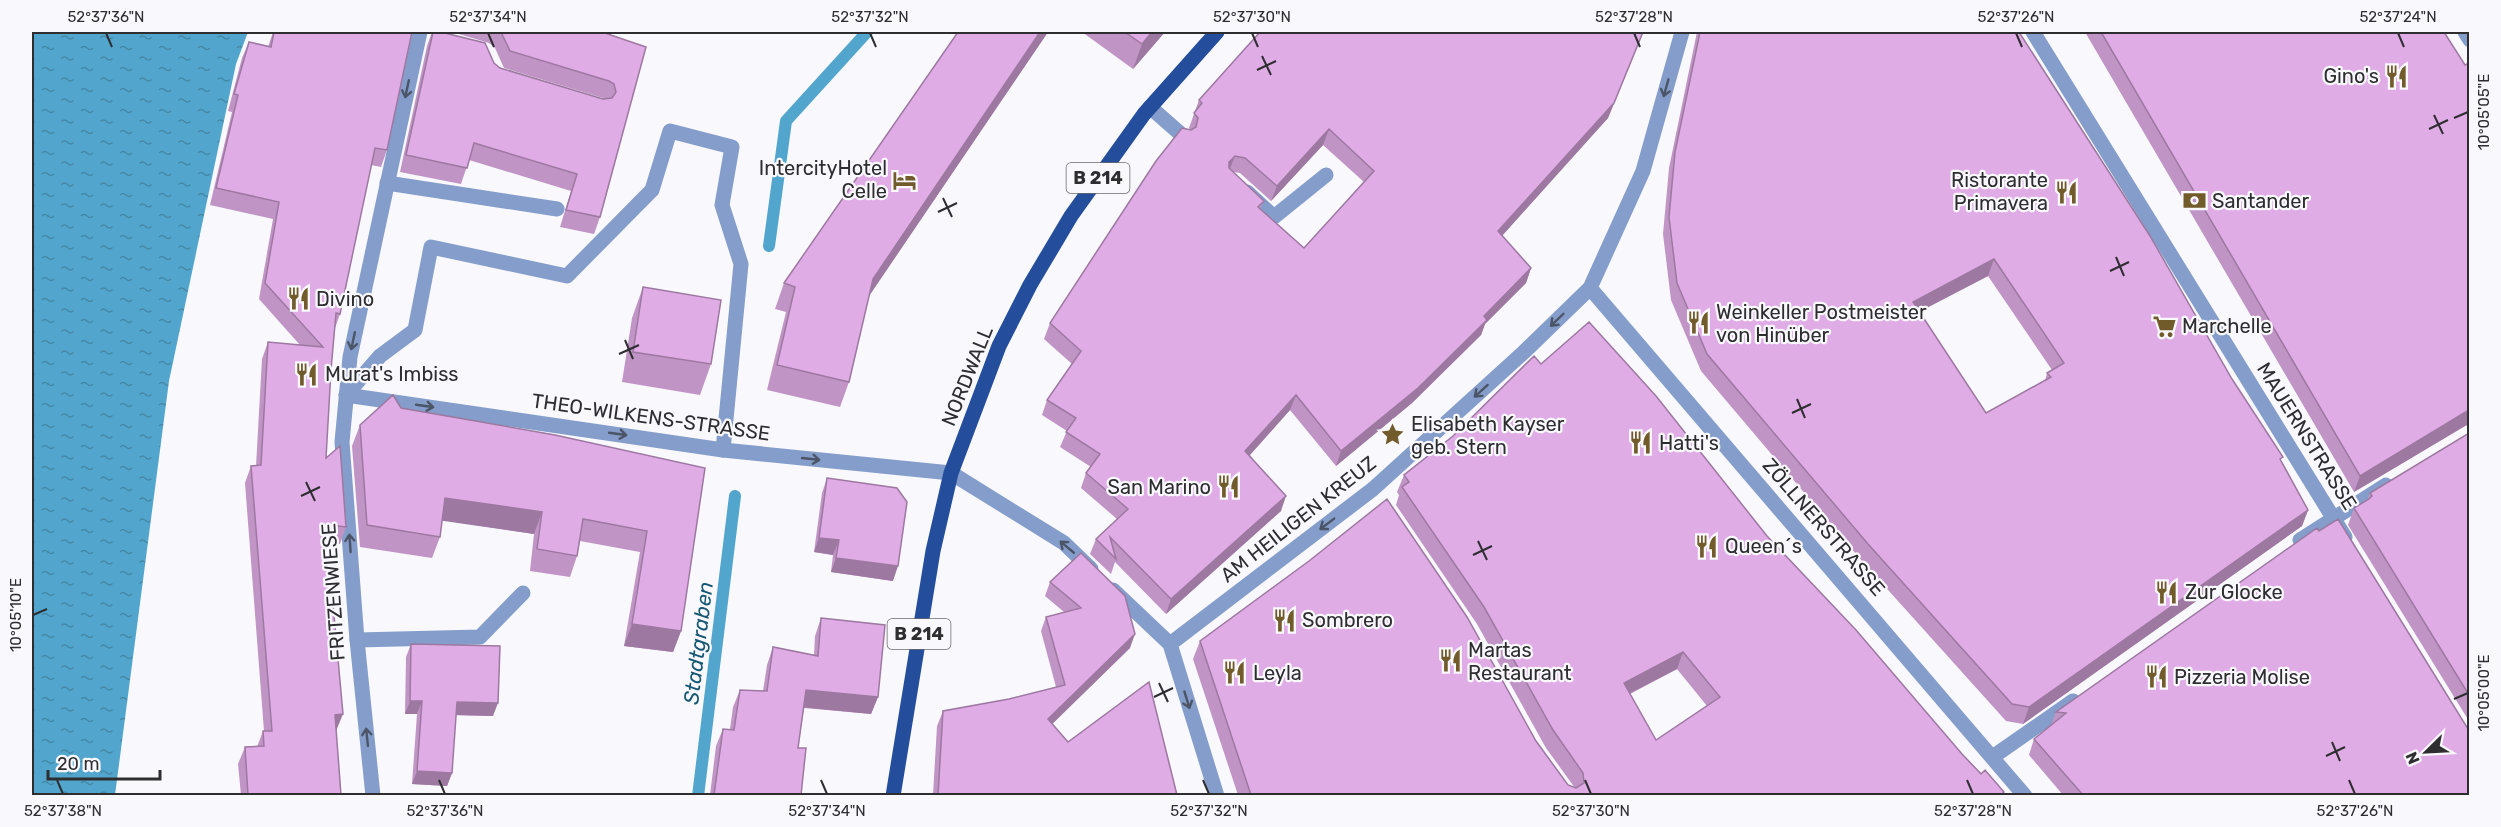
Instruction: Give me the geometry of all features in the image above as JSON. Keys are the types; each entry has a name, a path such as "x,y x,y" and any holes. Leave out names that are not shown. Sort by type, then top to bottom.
{"main road":[{"name":"NORDWALL","path":"893,795 931,562 951,473 999,346 1030,285 1071,216 1150,108 1217,32"}],"street":[{"name":"AM HEILIGEN KREUZ","path":"1170,644 1376,493 1590,288 1643,171 1682,32"},
{"name":"MAUERNSTRASSE","path":"2032,32 2351,547"},
{"path":"2465,32 2469,40"},
{"name":"FRITZENWIESE","path":"373,795 357,640 342,442 350,357 387,183 423,34"},
{"path":"1150,108 1183,136"},
{"path":"346,395 380,356 415,330 431,247 567,276 652,190 670,131 732,147 722,205 741,264 723,450"},
{"path":"1233,180 1274,217 1326,175"},
{"path":"387,183 557,209"},
{"name":"ZÖLLNERSTRASSE","path":"1590,288 1994,756 2025,795"},
{"name":"THEO-WILKENS-STRASSE","path":"346,395 723,450 951,473"},
{"path":"951,473 1064,543 1170,644 1217,795"},
{"path":"2284,551 2332,517 2401,476"},
{"path":"357,640 480,637 523,593"},
{"path":"1994,756 2081,695"}],"water":[{"path":"32,32 248,32 236,64 169,381 115,795 32,795"}],"building":[{"path":"274,32 412,32 387,150 375,148 340,314 336,313 326,458 340,446 346,527 331,525 336,581 331,582 343,714 335,715 341,795 248,795 245,747 264,746 263,731 272,731 251,466 261,465 268,342 323,347 265,283 279,202 216,188 238,95 234,94 249,42 271,47"},
{"path":"433,32 485,43 494,63 500,68 603,99 612,98 616,92 614,84 510,51 501,32 602,32 646,47 600,217 566,210 577,174 474,143 467,168 406,155"},
{"name":"IntercityHotel Celle","path":"958,32 1040,32 873,279 849,382 777,365 795,287 784,283"},
{"path":"1125,32 1152,32 1142,44"},
{"path":"1260,32 1643,32 1614,103 1498,231 1531,268 1484,316 1487,320 1418,388 1341,451 1296,395 1245,451 1286,496 1171,599 1110,537 1116,559 1096,539 1128,509 1086,473 1100,454 1066,432 1076,418 1047,400 1081,351 1050,323 1156,161 1182,128 1191,130 1196,127 1198,118 1194,113 1202,103 1199,100","holes":["1329,129 1374,171 1304,248 1258,207 1264,201 1229,168 1229,162 1235,156 1245,158 1277,186"]},
{"path":"1700,32 2019,32 2150,236 2232,379 2283,457 2280,459 2308,510 2029,707 2012,704 1868,544 1707,354 1677,283 1669,217 1675,152","holes":["1994,259 2064,363 2047,373 2051,377 1986,413 1913,302"]},
{"path":"2101,32 2444,32 2465,65 2469,63 2469,410 2360,476"},
{"path":"643,287 721,300 711,364 633,352"},
{"path":"1589,322 1656,396 1767,536 1856,630 1962,754 1981,774 1985,770 2004,792 2001,795 1251,795 1200,641 1309,561 1387,499 1467,617 1536,741 1568,785 1576,788 1584,783 1583,773 1553,730 1484,607 1402,487 1409,482 1404,475 1453,436 1534,356 1541,364","holes":["1683,652 1720,697 1656,740 1624,683"]},
{"path":"393,395 401,408 555,435 705,468 681,631 632,624 647,531 583,519 577,556 537,549 542,512 445,498 440,537 367,525 360,425"},
{"path":"2469,433 2469,695 2354,508 2369,499 2372,496 2370,493"},
{"path":"827,478 897,488 907,502 898,566 836,558 839,540 819,538"},
{"path":"2338,519 2469,730 2469,795 2083,795 2034,739 2066,713 2056,712 2317,528 2319,531"},
{"path":"1081,553 1125,596 1135,634 1048,719 1068,742 1149,682 1177,795 938,795 943,711 1009,699 1065,685 1046,617 1081,608 1050,582"},
{"path":"821,618 885,625 878,697 806,690 798,748 806,748 801,795 714,795 723,729 734,730 740,690 767,691 773,647 818,656"},
{"path":"411,644 500,646 498,703 457,702 452,773 417,771 422,701 410,701"}],"waterway":[{"name":"Stadtgraben","path":"769,246 786,121 867,32"},
{"name":"Stadtgraben","path":"698,796 735,496"}],"place":[{"name":"Gino's","path":"2397,76"},
{"name":"IntercityHotel Celle","path":"905,180"},
{"name":"Ristorante Primavera","path":"2066,192"},
{"name":"Santander","path":"2194,201"},
{"name":"Divino","path":"298,299"},
{"name":"Weinkeller Postmeister von Hinüber","path":"1698,323"},
{"name":"Marchelle","path":"2164,326"},
{"name":"Murat's Imbiss","path":"307,374"},
{"name":"Elisabeth Kayser geb. Stern","path":"1393,435"},
{"name":"Hatti's","path":"1641,443"},
{"name":"San Marino","path":"1229,487"},
{"name":"Queen´s","path":"1707,546"},
{"name":"Zur Glocke","path":"2167,592"},
{"name":"Sombrero","path":"1284,620"},
{"name":"Martas Restaurant","path":"1450,661"},
{"name":"Leyla","path":"1235,673"},
{"name":"Pizzeria Molise","path":"2156,677"}]}
